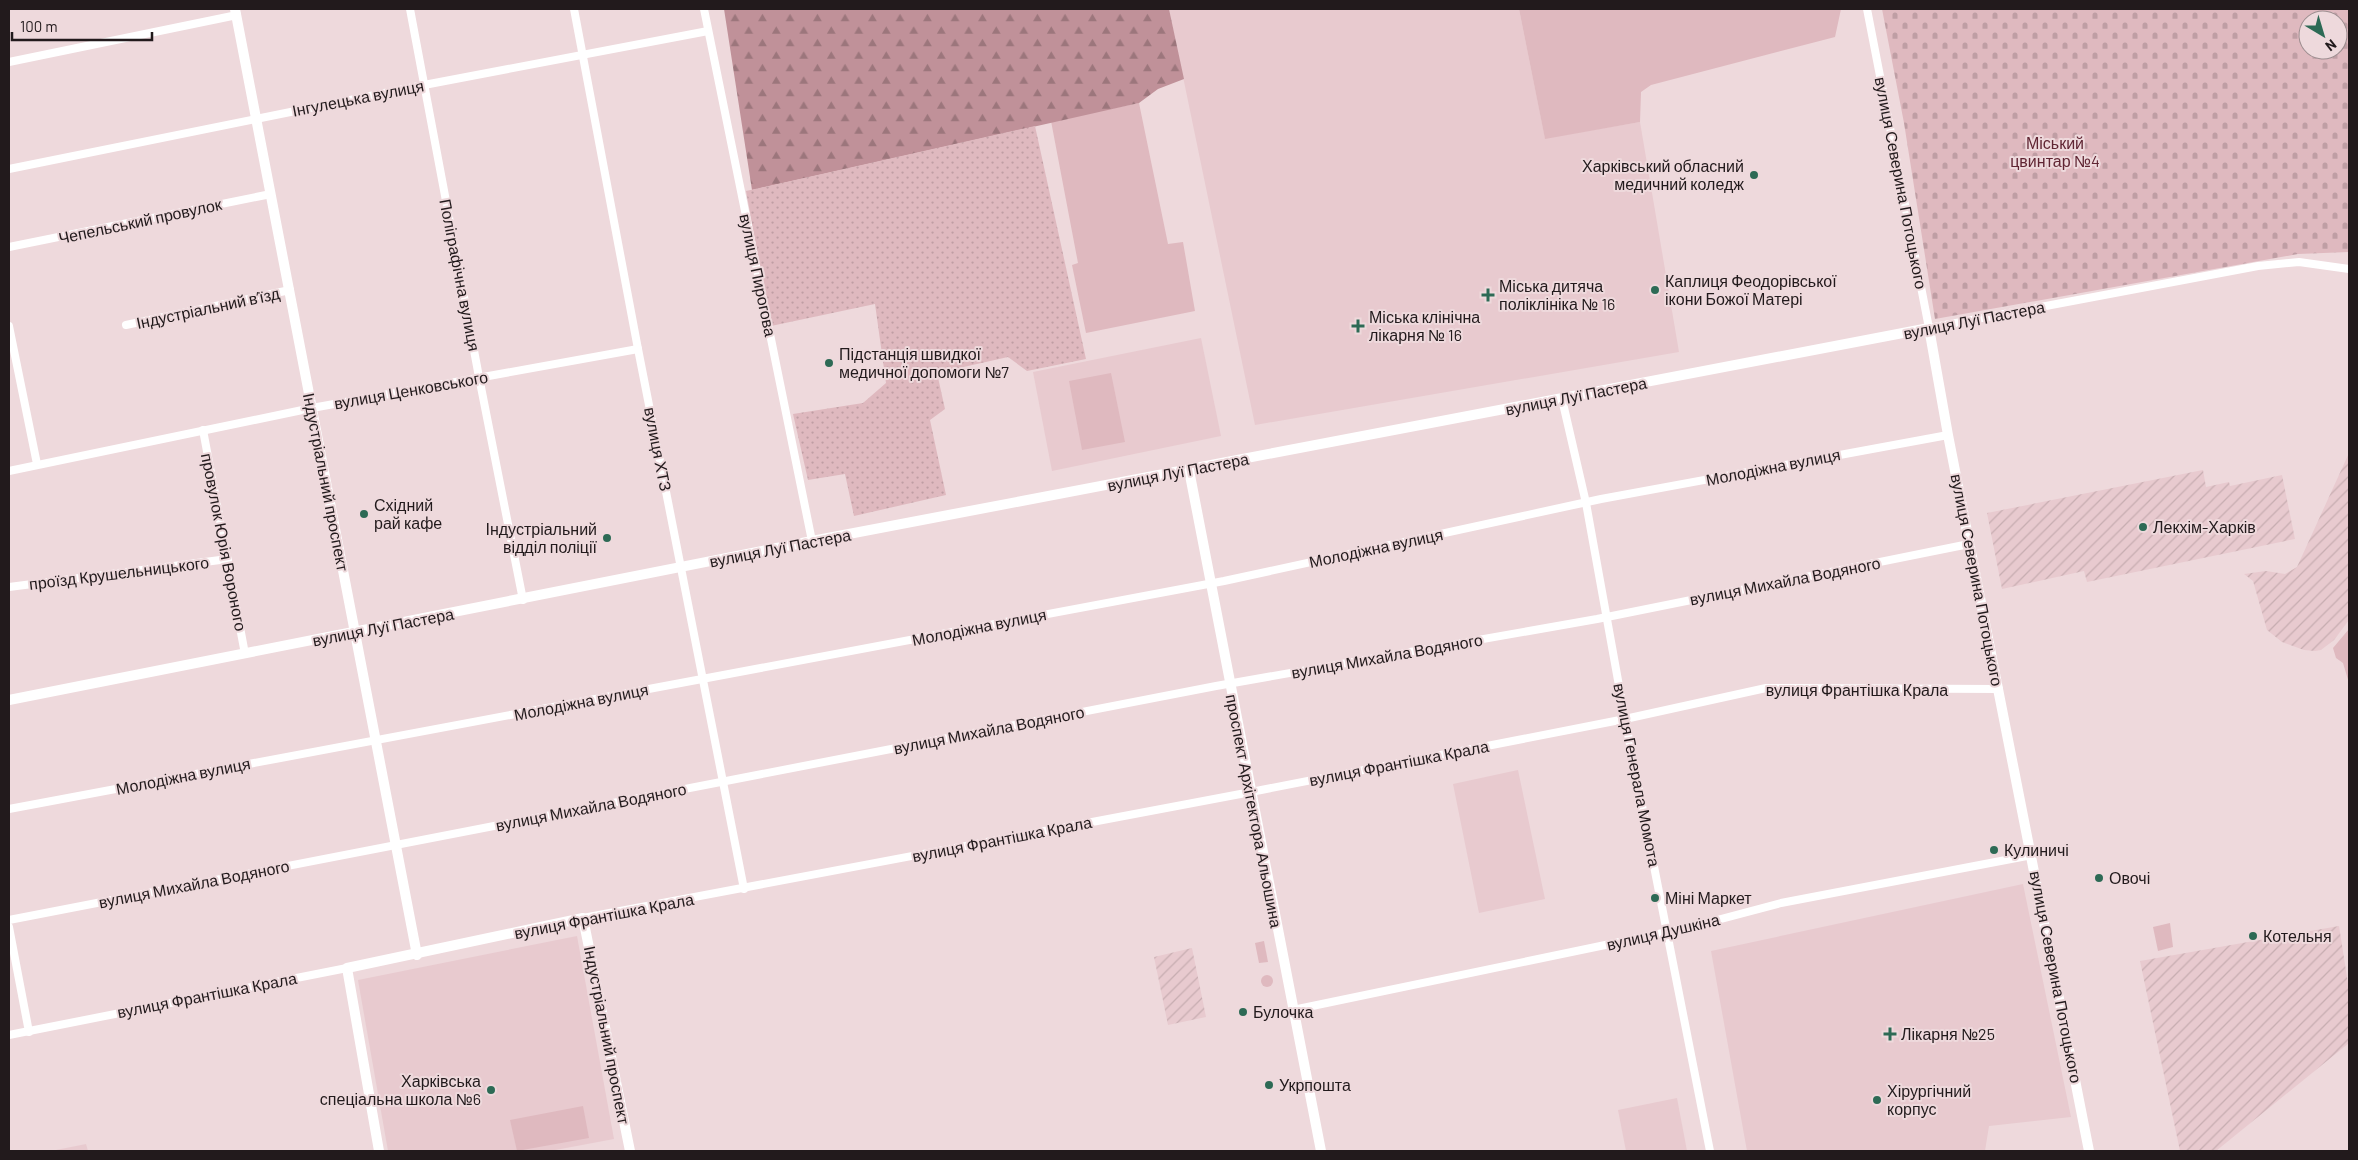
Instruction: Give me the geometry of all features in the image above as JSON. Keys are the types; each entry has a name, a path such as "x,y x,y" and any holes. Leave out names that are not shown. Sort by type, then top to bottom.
{"street":[{"name":"Поліграфічна вулиця","path":"410,9 523,600"},
{"name":"вулиця ХТЗ","path":"574,9 638,350 744,889"},
{"name":"вулиця Пирогова","path":"704,9 812,541"},
{"name":"вулиця Северина Потоцького","path":"1867,9 1969,544 2090,1151"},
{"path":"9,62 236,12"},
{"name":"Індустріальний проспект","path":"236,12 417,955"},
{"name":"Інгулецька вулиця","path":"9,169 256,118 708,31"},
{"name":"Чепельський провулок","path":"9,248 271,194"},
{"name":"вулиця Луї Пастера","path":"9,700 523,600 812,541 2258,266 2298,262 2349,269"},
{"name":"Індустріальний в’їзд","path":"126,325 290,290"},
{"path":"9,326 37,464"},
{"name":"вулиця Ценковського","path":"9,471 312,408 638,350"},
{"name":"вулиця Генерала Момота","path":"1562,399 1586,503 1625,719 1710,1151"},
{"name":"провулок Юрія Вороного","path":"203,430 245,654"},
{"name":"Молодіжна вулиця","path":"9,809 1211,583 1586,503 1948,435"},
{"name":"проспект Архітектора Альошина","path":"1189,470 1321,1151"},
{"name":"вулиця Михайла Водяного","path":"9,920 396,846 722,780 1230,684 1607,617 1969,544"},
{"name":"проїзд Крушельницького","path":"9,587 228,559"},
{"name":"вулиця Франтішка Крала","path":"9,1036 417,955 584,918 1251,792 1625,719 1766,688 1999,689"},
{"name":"вулиця Душкіна","path":"1294,1010 1667,932 1781,903 2032,855"},
{"name":"Індустріальний проспект","path":"584,918 630,1151"},
{"path":"9,927 29,1032"},
{"path":"347,968 379,1151"}],"shaded area":[{"path":"1169,9 1519,9 1545,138 1640,122 1679,352 1255,425"},
{"path":"1201,338 1221,436 1052,471 1033,372"},
{"path":"2349,453 2349,620 2334,640 2321,650 2304,650 2282,642 2267,630 2253,581 2244,574 2266,571 2285,574 2297,567"},
{"path":"2203,470 2206,487 2229,482 2230,486 2282,475 2295,539 2087,582 2084,571 2002,589 1987,513"},
{"path":"1518,770 1545,899 1479,913 1453,784"},
{"name":"Лікарня №25","path":"2023,884 2071,1117 1989,1126 1985,1151 1747,1151 1711,951"},
{"path":"2339,926 2349,990 2349,1043 2216,1151 2180,1151 2140,961"},
{"name":"Харківська спеціальна школа №6","path":"577,936 614,1139 550,1151 388,1151 358,980"},
{"path":"1192,948 1206,1017 1168,1025 1154,957"},
{"path":"1677,1098 1687,1151 1626,1151 1618,1110"},
{"path":"86,1144 88,1151 51,1151"}],"green space":[{"path":"724,9 1169,9 1184,79 1158,89 1139,103 752,190"},
{"path":"1519,9 1841,9 1835,37 1651,85 1641,92 1640,122 1545,139"},
{"name":"Міський цвинтар №4","path":"1882,9 2349,9 2349,252 2298,254 1935,319 1904,123"},
{"path":"1139,103 1168,244 1183,242 1195,311 1086,333 1072,265 1078,263 1051,121"},
{"path":"1035,126 1086,359 1027,371 1008,357 937,373 945,409 930,420 946,495 854,516 845,474 808,480 793,414 863,403 886,383 875,304 771,326 746,191"},
{"path":"1111,373 1125,442 1082,450 1069,381"},
{"path":"2349,629 2349,683 2343,663 2336,658 2333,648"},
{"path":"2170,923 2173,947 2158,951 2153,927"},
{"path":"1264,941 1268,962 1259,963 1255,943"},
{"path":"1267,975 1273,981 1267,987 1261,981"},
{"path":"583,1106 589,1138 517,1151 510,1120"}],"place":[{"name":"Харківський обласний медичний коледж","path":"1754,175"},
{"name":"Каплиця Феодорівської ікони Божої Матері","path":"1655,290"},
{"name":"Міська дитяча поліклініка № 16","path":"1488,295"},
{"name":"Міська клінічна лікарня № 16","path":"1358,326"},
{"name":"Підстанція швидкої медичної допомоги №7","path":"829,363"},
{"name":"Східний рай кафе","path":"364,514"},
{"name":"Лекхім-Харків","path":"2143,527"},
{"name":"Індустріальний відділ поліції","path":"607,538"},
{"name":"Кулиничі","path":"1994,850"},
{"name":"Овочі","path":"2099,878"},
{"name":"Міні Маркет","path":"1655,898"},
{"name":"Котельня","path":"2253,936"},
{"name":"Булочка","path":"1243,1012"},
{"name":"Лікарня №25","path":"1890,1034"},
{"name":"Укрпошта","path":"1269,1085"},
{"name":"Харківська спеціальна школа №6","path":"491,1090"},
{"name":"Хірургічний корпус","path":"1877,1100"}]}
